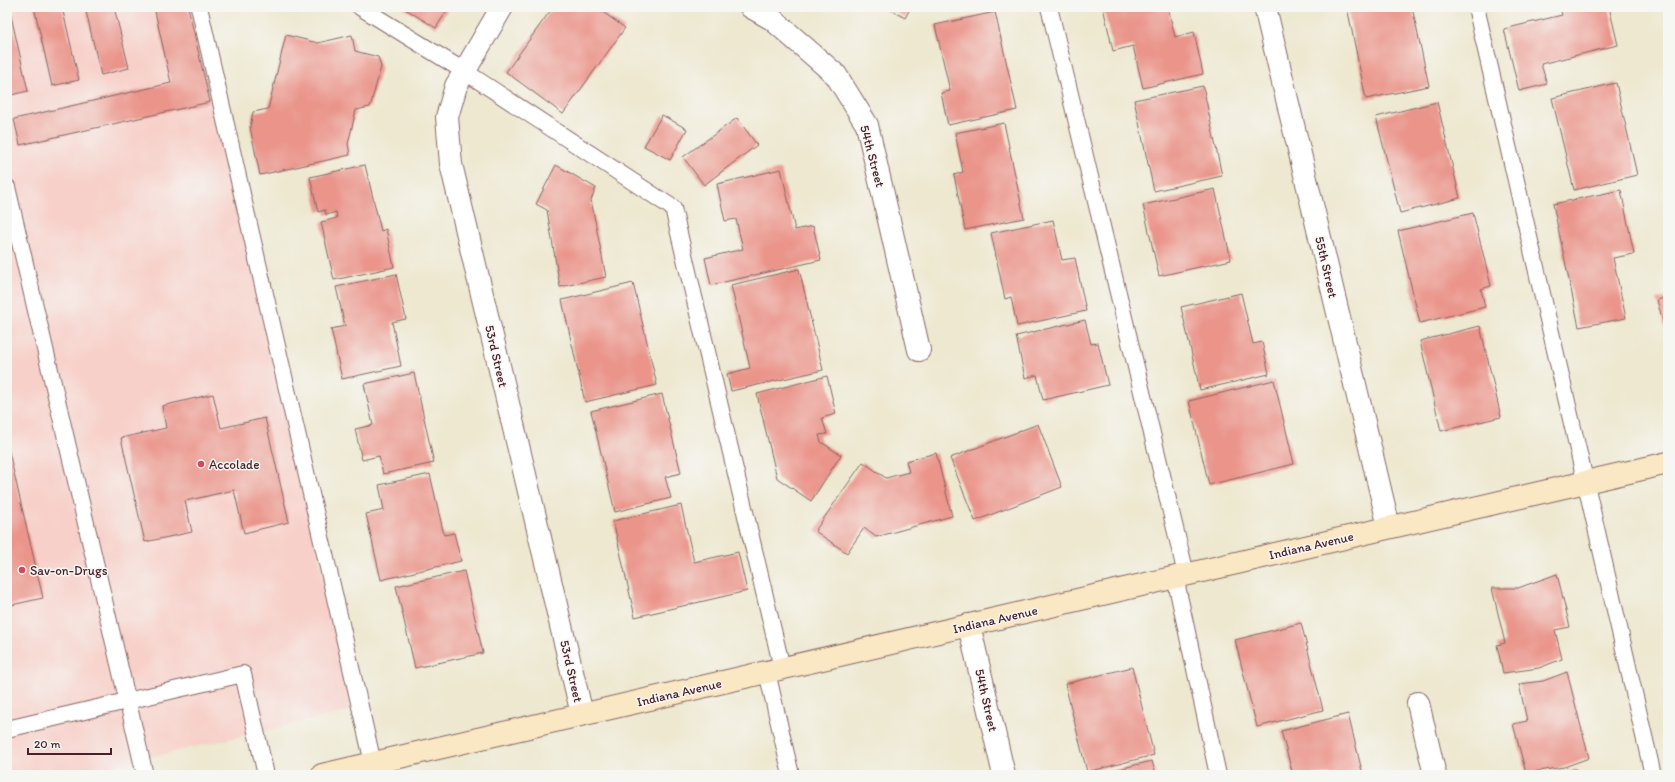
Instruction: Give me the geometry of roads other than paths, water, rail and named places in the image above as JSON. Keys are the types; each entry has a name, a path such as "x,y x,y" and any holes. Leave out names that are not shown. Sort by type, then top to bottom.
{"main road":[{"name":"Indiana Avenue","path":"322,775 352,772 373,763 1668,463"}],"street":[{"name":"53rd Street","path":"502,7 456,86 447,117 452,164 582,714"},
{"name":"54th Street","path":"752,7 772,19 836,75 867,125 919,350"},
{"name":"55th Street","path":"1265,7 1389,527"},
{"name":"54th Street","path":"969,624 1004,775"},
{"path":"1418,703 1435,775"}],"lane":[{"path":"199,7 373,763"},
{"path":"360,7 464,71 673,208 775,670 791,775"},
{"path":"1050,7 1180,576 1218,775"},
{"path":"1476,7 1653,775"},
{"path":"7,187 145,775"},
{"path":"7,728 243,674 266,775"}],"place":[{"name":"Accolade","path":"201,464"},
{"name":"Sav-on-Drugs","path":"22,570"}]}
